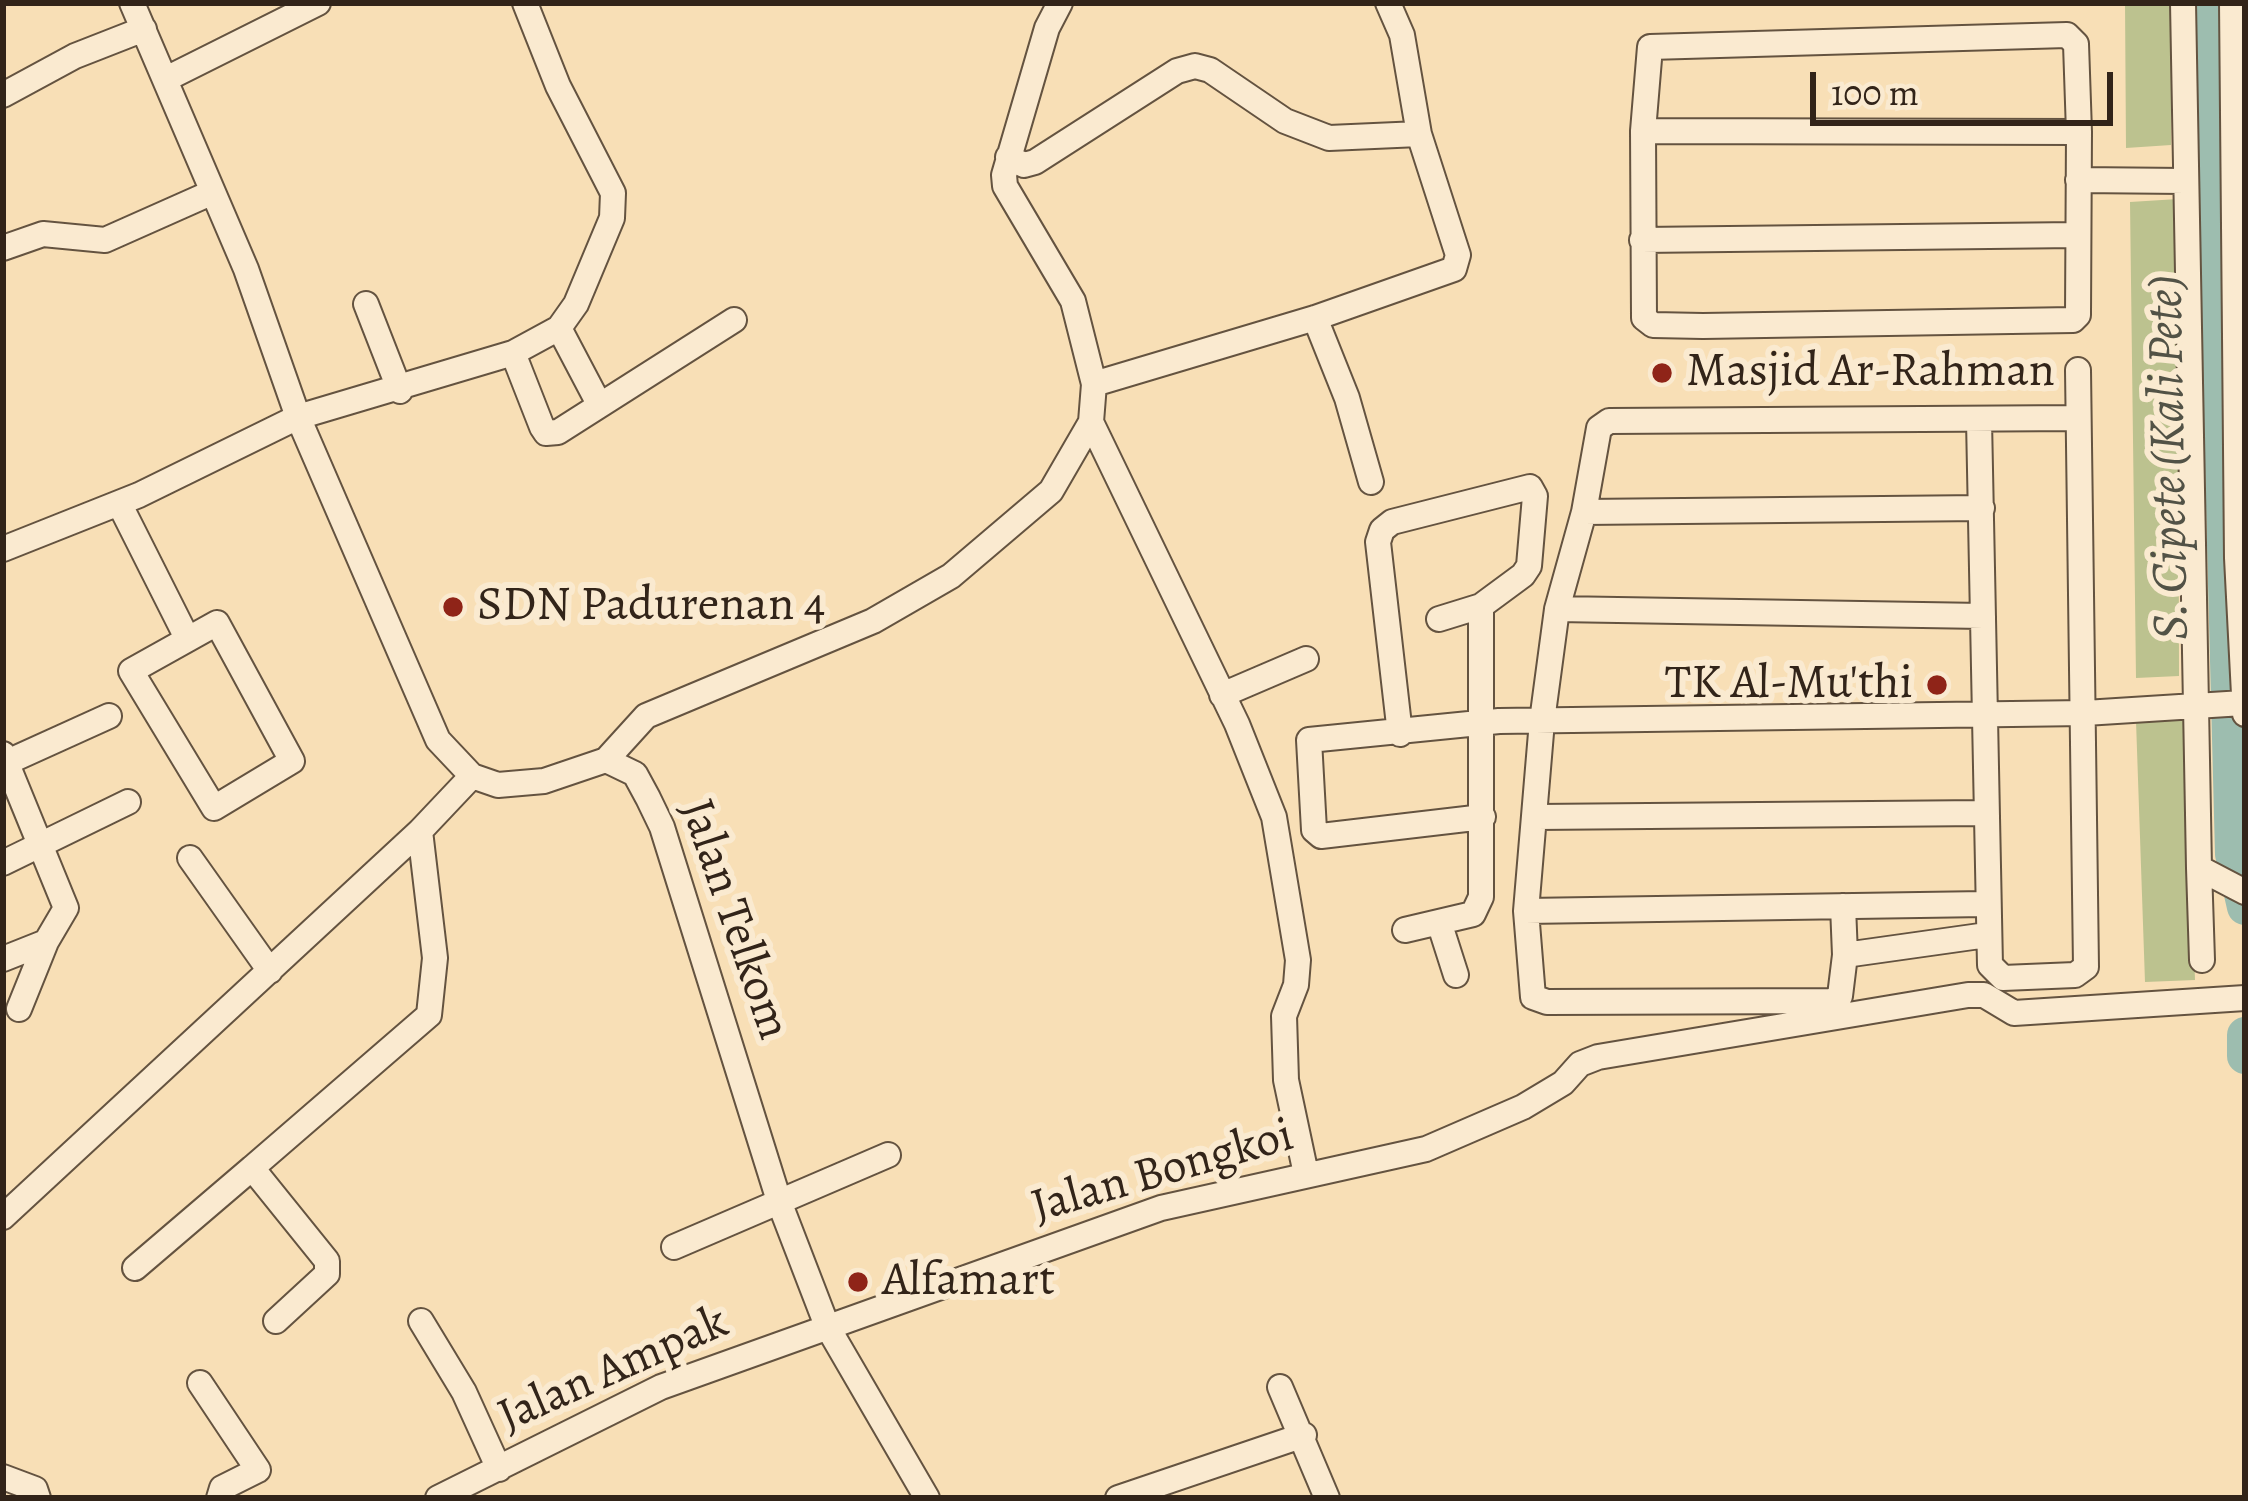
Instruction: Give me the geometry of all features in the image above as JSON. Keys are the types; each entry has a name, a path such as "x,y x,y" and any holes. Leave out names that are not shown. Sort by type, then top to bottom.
{"street":[{"path":"133,3 213,192 298,417 411,683 438,740 472,776 498,785 544,781 607,760 646,716 854,629 951,576 1051,490 1091,422 1094,384 1073,301 1005,186 1008,157 1060,3"},
{"path":"166,79 318,3"},
{"path":"3,549 118,503 298,417 400,391 513,353 559,328 576,304 612,218 613,193 558,86 525,3"},
{"path":"1094,384 1315,318 1454,268 1458,256 1419,134 1402,35 1388,3"},
{"path":"2183,3 2186,181 2225,705"},
{"path":"2202,960 2222,880 2225,705 2241,558 2232,3"},
{"path":"3,95 75,56 144,29"},
{"path":"2067,35 2075,44 2079,132 2078,315 2073,320 1771,326 1648,323 1642,240 1643,131 1646,52 1656,45 2067,35"},
{"path":"1008,157 1024,165 1035,162 1178,71 1195,66 1210,70 1301,129 1329,138 1419,134"},
{"path":"1643,131 2079,132"},
{"path":"2078,180 2186,181"},
{"path":"3,248 44,234 105,240 213,192"},
{"path":"1642,240 2076,235"},
{"path":"366,304 400,391"},
{"path":"1315,318 1347,398 1371,482"},
{"path":"513,353 546,433 558,431 734,320"},
{"path":"559,328 599,404"},
{"path":"1979,420 1983,813 1990,965 2003,978 2075,975 2086,967 2078,370"},
{"path":"1843,906 1846,955 1840,996 1832,1001 1547,1002 1533,997 1528,983 1526,911 1537,817 1537,721 1557,609 1584,512 1599,428 1610,422 2078,418"},
{"path":"1091,422 1222,695 1274,817 1298,960 1296,986 1284,1016 1286,1080 1306,1174"},
{"path":"1400,734 1378,542 1382,530 1524,484 1535,496 1529,566 1515,585 1481,607 1439,619"},
{"path":"118,503 187,638"},
{"path":"1584,512 1982,508"},
{"path":"1405,929 1440,925 1478,908 1490,722 1481,607"},
{"path":"1557,609 1983,616"},
{"path":"217,623 292,761 214,808 130,671 187,638 217,623"},
{"path":"1222,695 1306,659"},
{"path":"1483,817 1316,833 1309,740 1490,722 1985,710 2085,713 2225,705"},
{"path":"19,1009 46,941 66,908 4,760 110,716"},
{"name":"Jalan Telkom","path":"607,760 634,774 662,827 780,1204 827,1326 927,1498"},
{"path":"3,1217 420,831 472,776"},
{"path":"3,862 128,802"},
{"path":"1537,817 1983,813"},
{"path":"135,1268 429,1015 435,958 420,831"},
{"path":"190,859 270,971"},
{"path":"1526,911 1985,904"},
{"path":"1440,925 1456,976"},
{"path":"1846,955 1987,935"},
{"path":"3,959 46,941"},
{"name":"Jalan Bongkoi","path":"827,1326 1161,1208 1426,1149 1522,1107 1547,1093 1580,1064 1598,1057 1968,995 1984,995 2014,1013 2241,998"},
{"path":"674,1247 888,1155"},
{"path":"252,1168 327,1261 327,1274 276,1321"},
{"path":"421,1322 464,1392 499,1469"},
{"name":"Jalan Ampak","path":"438,1498 465,1493 499,1469 661,1387 827,1326"},
{"path":"200,1383 256,1464 251,1475 223,1487 219,1498"},
{"path":"1280,1387 1327,1498"},
{"path":"1118,1498 1304,1435"},
{"path":"3,1477 35,1489 38,1498"}],"green space":[{"path":"2125,3 2171,3 2171,145 2126,148"},
{"path":"2178,199 2179,676 2136,678 2130,202"},
{"path":"2186,719 2195,980 2145,982 2136,721"}],"waterway":[{"name":"S. Cipete (Kali Pete)","path":"2211,3 2233,854 2245,907"},
{"name":"S. Cipete (Kali Pete)","path":"2245,1035 2245,1056"}],"place":[{"name":"Masjid Ar-Rahman","path":"1662,373"},
{"name":"SDN Padurenan 4","path":"453,607"},
{"name":"TK Al-Mu'thi","path":"1937,685"},
{"name":"Alfamart","path":"858,1282"}]}
